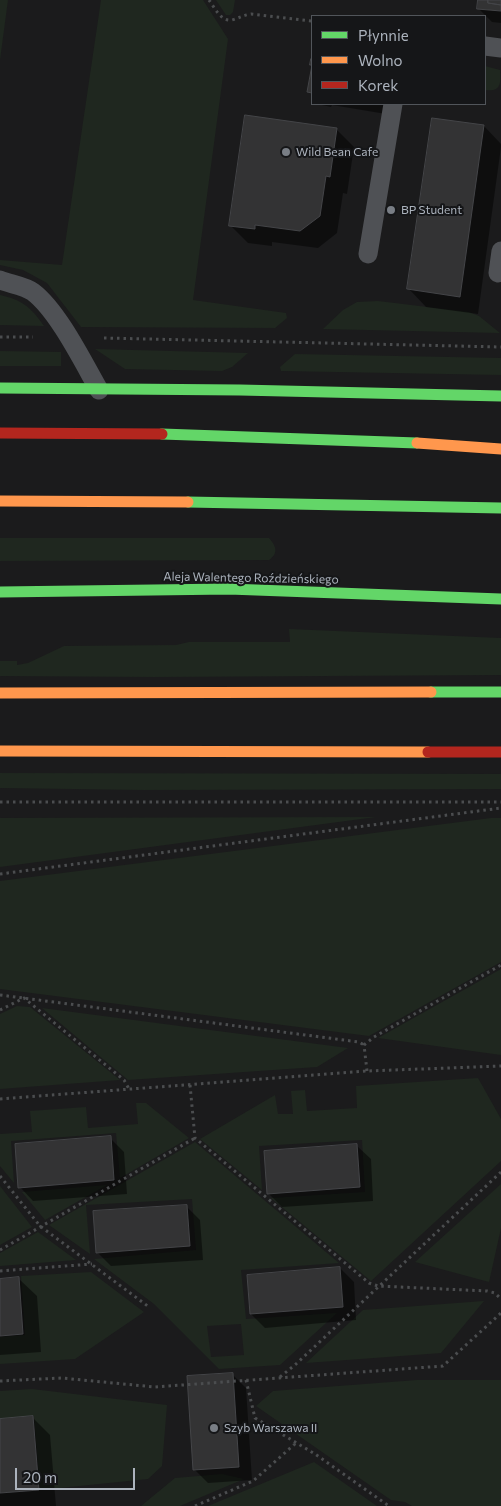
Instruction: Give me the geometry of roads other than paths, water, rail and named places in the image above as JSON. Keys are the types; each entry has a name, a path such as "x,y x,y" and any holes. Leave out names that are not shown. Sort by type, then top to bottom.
{"main road":[{"path":"0,388 240,390 501,396"},
{"path":"0,433 142,433 410,443 501,449"},
{"path":"0,501 167,501 501,508"},
{"name":"Aleja Walentego Roździeńskiego","path":"0,592 229,589 501,599"},
{"path":"0,693 501,692"},
{"path":"0,751 248,753 501,752"}],"lane":[{"path":"486,46 501,48"},
{"path":"368,254 393,105"},
{"path":"498,273 501,251"},
{"path":"0,280 32,291 47,306 99,390"}],"place":[{"name":"Wild Bean Cafe","path":"286,152"},
{"name":"BP Student","path":"391,210"},
{"name":"Szyb Warszawa II","path":"214,1428"}]}
